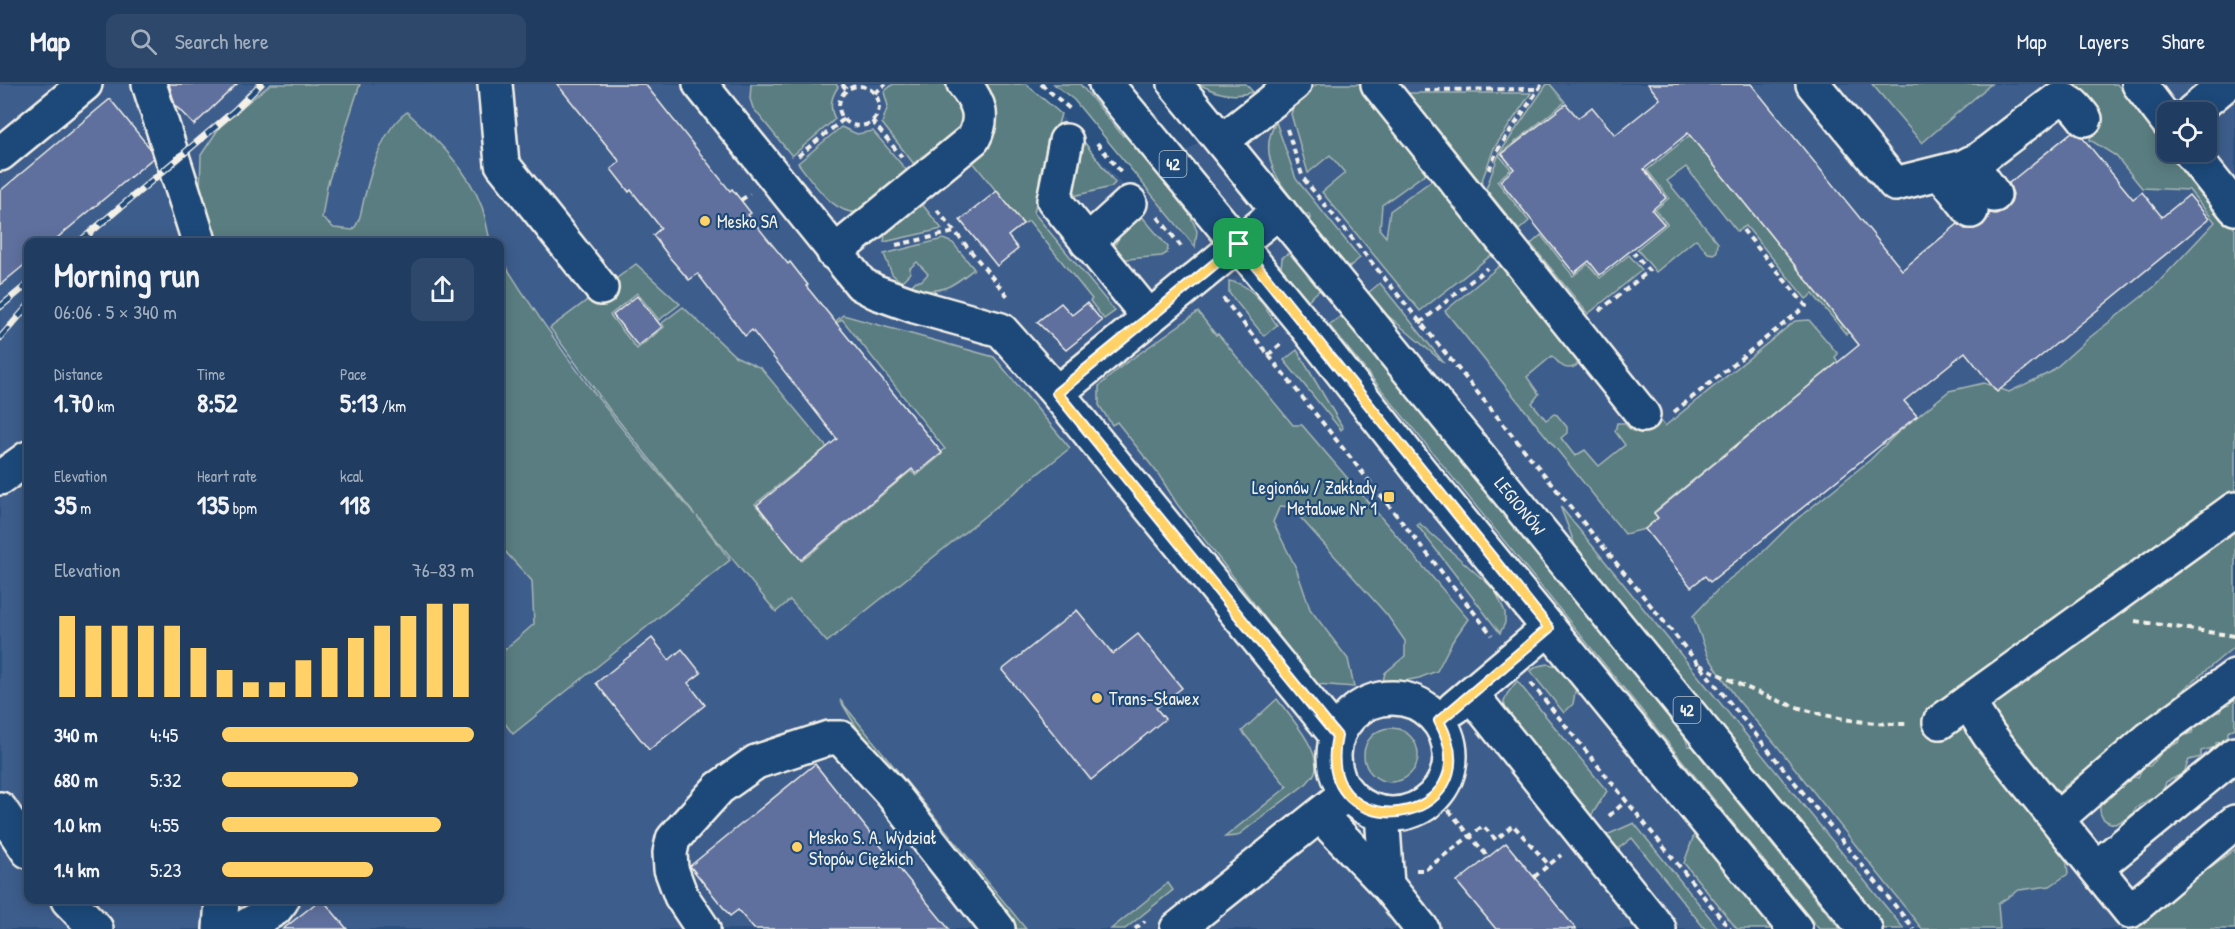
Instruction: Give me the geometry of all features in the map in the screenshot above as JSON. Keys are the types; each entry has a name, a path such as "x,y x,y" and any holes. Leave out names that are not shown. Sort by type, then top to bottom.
{"main road":[{"path":"0,154 85,84"},
{"path":"149,84 198,238"},
{"path":"495,84 502,164 601,288"},
{"path":"834,253 966,146 978,131 981,114 979,106 964,84"},
{"name":"42","path":"1106,84 1239,244 1795,929"},
{"name":"LEGIONÓW","path":"1175,84 1865,929"},
{"path":"1222,141 1294,84"},
{"path":"1378,84 1509,250 1654,417"},
{"path":"1813,84 1894,184 1978,160 2058,99 2065,99 2072,104 2085,119"},
{"path":"2204,102 2226,84"},
{"path":"2148,87 2157,103"},
{"path":"713,89 834,253 861,284 915,306 1001,330 1057,393 1337,736"},
{"path":"1078,132 1054,200 1149,317"},
{"path":"2198,162 2235,208"},
{"path":"1956,168 1982,203"},
{"path":"1088,242 1136,197"},
{"path":"1057,393 1279,211"},
{"path":"0,478 24,461"},
{"path":"1940,722 2235,508"},
{"path":"1439,721 1549,628"},
{"path":"2057,819 2150,738 2235,676"},
{"path":"1471,694 1659,929"},
{"path":"1402,698 1423,706 1439,721 1447,736 1450,753 1448,771 1442,787 1431,800 1416,809 1399,814 1382,813 1363,806 1347,793 1334,766 1334,751 1337,736 1346,720 1359,707 1380,699 1402,698"},
{"path":"1968,702 1989,735 2130,911 2235,822"},
{"path":"703,929 681,896 671,869 670,853 673,839 719,788 756,762 829,738 841,738 890,791 998,929"},
{"path":"2096,868 2235,754"},
{"path":"1178,929 1347,793"},
{"path":"0,809 24,844"},
{"path":"1382,813 1387,885"},
{"path":"1320,815 1387,885 1422,929"},
{"path":"72,904 96,929"},
{"path":"220,929 222,904"},
{"path":"241,929 275,909 279,904"}],"path":[{"path":"842,84 847,90"},
{"path":"875,93 886,84"},
{"path":"1041,84 1066,105 1078,132 1189,256"},
{"path":"1489,171 1497,151 1542,84"},
{"path":"852,86 862,86 875,93 880,106 872,121 857,126 844,118 839,105 841,96 847,90 852,86"},
{"path":"1422,90 1538,90"},
{"path":"872,121 955,232 1011,300"},
{"path":"1286,125 1304,178 1914,929"},
{"path":"1654,417 1806,306 1743,230"},
{"path":"894,246 955,232"},
{"path":"1420,322 1509,250"},
{"path":"1595,314 1649,271 1634,253"},
{"path":"1222,297 1495,639"},
{"path":"2133,621 2235,636"},
{"path":"1699,665 1771,698 1809,712 1841,720 1878,723 1940,722"},
{"path":"1524,675 1730,929"},
{"path":"1436,794 1488,857"},
{"path":"1471,836 1483,826 1496,840 1513,825 1549,865"}],"shaded area":[{"path":"0,84 1024,84 1063,118 1132,196 1223,122 1265,84 2235,84 2235,919 2223,929 0,929"}],"green space":[{"path":"271,84 360,84 327,186 322,218 334,228 353,230 384,140 398,119 407,112 460,167 482,207 490,238 214,238 200,192 201,155 223,122"},
{"path":"751,84 836,84 838,87 831,107 835,119 792,156 753,108 750,99"},
{"path":"893,84 953,84 969,118 921,173 882,123 888,106 884,92"},
{"path":"974,84 1026,84 1061,114 1049,154 1046,154 1034,213 1115,311 1104,319 1090,301 1092,299 1029,221 1023,224 968,156"},
{"path":"1054,84 1080,84 1123,136 1126,135 1190,215 1197,231 1195,247 1074,100"},
{"path":"1199,84 1246,84 1253,92 1239,95 1225,94"},
{"path":"1317,84 1367,84 1437,165 1382,205 1380,230 1386,237 1390,211 1442,173 1494,253 1420,311 1322,192 1345,173 1330,155 1308,173 1291,114 1295,103"},
{"path":"1547,84 1550,84 1565,102 1499,155 1511,169 1497,181 1529,221 1519,230 1486,189 1499,154"},
{"path":"1872,84 1991,84 1922,143"},
{"path":"2073,84 2117,84 2157,134 2157,162 2180,162 2235,229 2235,493 2202,513 2235,519 2235,646 2185,688 2131,740 2107,754 2066,785 2045,807 2065,848 2068,874 2050,886 2019,890 1998,904 2000,929 1922,929 1778,747 1737,699 1708,656 1693,616 1723,584 1758,557 1792,523 1870,460 1896,434 1949,391 1984,383 2009,392 2051,372 2089,338 2154,287 2215,222 2189,190 2142,188 2116,156 2090,140 2096,114"},
{"path":"1407,93 1531,93 1494,148 1481,183"},
{"path":"1276,122 1296,179 1360,258 1348,268 1311,222 1309,214 1305,214 1288,194 1274,171 1269,147 1270,135"},
{"path":"841,127 857,134 873,131 914,179 867,210 846,211 836,206 818,189 798,163"},
{"path":"1690,135 1849,332 1846,334 1813,294 1806,299 1746,226 1737,231 1686,167 1667,181 1718,243 1717,251 1715,254 1708,253 1696,239 1656,272 1637,249 1667,224 1655,210 1669,198 1647,170"},
{"path":"1080,142 1085,143 1115,183 1111,187 1069,197"},
{"path":"917,198 942,229 884,242 886,228"},
{"path":"1139,213 1168,247 1167,253 1162,256 1116,260 1110,252 1133,216"},
{"path":"1541,235 1573,276 1588,264 1600,278 1629,255 1642,270 1588,314 1531,244"},
{"path":"943,239 953,243 974,269 959,281 945,288 929,291 910,287 928,274 917,262 901,282 892,274 884,254"},
{"path":"1287,254 1293,254 1321,289 1308,300 1281,268 1282,258"},
{"path":"504,263 544,325 592,390 695,515 609,409 550,328 636,264 680,304 659,320 637,293 610,315 637,349 664,327 662,323 683,307 735,356 761,368 829,450 825,454 822,451 755,504 802,561 911,471 916,476 945,449 842,319 837,323 836,321 843,315 994,357 1070,448 827,642 790,600 776,612 697,516 730,560 513,734 504,722 504,650 534,624 532,581 504,550"},
{"path":"1503,263 1579,361 1576,366 1566,368 1552,356 1527,377 1539,394 1532,403 1546,420 1554,414 1557,415 1567,427 1567,433 1561,438 1575,456 1585,450 1599,466 1625,445 1615,431 1617,423 1624,423 1632,431 1654,413 1665,426 1795,321 1809,320 1838,354 1835,357 1838,362 1654,512 1658,518 1645,529 1625,534 1445,311"},
{"path":"1229,281 1251,291 1277,325 1264,336 1229,293"},
{"path":"1380,283 1444,363 1386,314 1368,293"},
{"path":"1198,312 1293,425 1302,425 1468,619 1452,642 1437,671 1419,678 1382,685 1385,673 1405,656 1405,641 1387,615 1291,507 1280,506 1273,522 1296,568 1310,609 1348,659 1354,687 1316,684 1177,504 1159,475 1117,422 1112,425 1099,405 1099,386 1123,365"},
{"path":"1344,314 1557,579 1559,585 1686,739 1688,746 1692,746 1840,929 1819,929 1329,325"},
{"path":"1297,350 1343,428 1341,430 1284,360"},
{"path":"1560,506 1904,929 1885,929 1577,550"},
{"path":"1419,523 1495,590 1505,612 1505,623 1500,633 1417,525"},
{"path":"1548,664 1561,667 1576,687 1573,704 1564,713 1530,671"},
{"path":"1517,681 1607,791 1588,821 1509,722 1504,702"},
{"path":"2235,695 2235,728 2228,732 2228,739 2216,743 2216,747 2201,751 2201,757 2189,760 2184,773 2166,782 2163,791 2156,798 2136,808 2129,818 2115,824 2104,820 2100,811 2100,803 2112,790 2127,780 2138,777 2143,766 2150,766 2163,751 2179,742 2182,736 2192,733 2194,727 2205,722 2204,719 2210,713 2220,712 2222,706 2230,704"},
{"path":"1277,699 1296,724 1314,754 1316,764 1314,773 1307,783 1237,836 1225,837 1287,787 1242,731"},
{"path":"840,700 1026,929 1010,929 869,748"},
{"path":"1391,728 1401,730 1410,736 1416,745 1418,755 1416,765 1410,774 1401,780 1391,782 1381,780 1372,774 1366,765 1364,755 1366,745 1372,736 1381,730"},
{"path":"1634,823 1719,929 1705,929 1632,838 1614,852 1602,837"},
{"path":"1695,832 1774,929 1737,929 1684,863"},
{"path":"2235,849 2235,929 2123,929 2152,904 2193,880"},
{"path":"1168,883 1173,890 1125,929 1111,929"}],"building":[{"path":"169,84 237,84 194,125 175,105"},
{"path":"557,84 645,84 730,191 732,189 751,213 748,215 788,264 790,262 808,285 806,286 942,453 916,474 912,469 801,560 757,505 837,439 752,330 745,336 698,274 689,280 670,258 653,235 661,228 611,169 620,162"},
{"path":"1648,84 1751,84 1902,270 1958,224 1965,229 1974,229 1983,225 1989,213 1996,214 2005,210 2011,203 2013,194 2009,183 2072,132 2082,137 2133,199 2142,192 2162,217 2189,195 2209,219 1997,392 1965,352 1904,401 1917,416 1710,582 1705,576 1691,587 1645,529 1658,518 1654,513 1859,345 1688,133 1644,169 1666,198 1652,210 1664,224 1600,275 1589,261 1574,273 1500,181 1514,169 1502,154 1566,104 1578,118 1592,107 1615,135 1660,99"},
{"path":"110,99 149,147 153,158 57,238 24,238 24,265 0,285 0,191"},
{"path":"997,191 1023,224 1008,236 1018,249 997,266 960,220"},
{"path":"637,296 662,327 638,346 613,315"},
{"path":"1061,303 1072,315 1087,303 1102,321 1066,350 1037,322"},
{"name":"Trans-Sławex","path":"1077,610 1113,654 1138,634 1182,688 1156,708 1165,719 1091,780 1002,670"},
{"path":"652,638 669,660 682,649 701,673 688,683 705,705 649,750 596,683"},
{"name":"Mesko S. A. Wydział Stopów Ciężkich","path":"815,764 949,929 754,929 738,910 730,916 690,866"},
{"path":"1506,843 1576,929 1496,929 1457,882"},
{"path":"315,904 326,904 347,929 283,929"}],"railway":[{"path":"84,238 234,111 261,84"},
{"path":"0,307 24,287"},
{"path":"0,338 24,311"}],"place":[{"name":"Mesko SA","path":"705,221"},
{"name":"Legionów / Zakłady Metalowe Nr 1","path":"1389,497"},
{"name":"Trans-Sławex","path":"1097,698"},
{"name":"Mesko S. A. Wydział Stopów Ciężkich","path":"797,847"}],"route":[{"path":"1239,244 1549,628 1439,721 1447,736 1450,753 1448,771 1442,787 1431,800 1416,809 1399,814 1382,813 1363,806 1347,793 1334,766 1337,736 1057,393 1239,244"}]}
